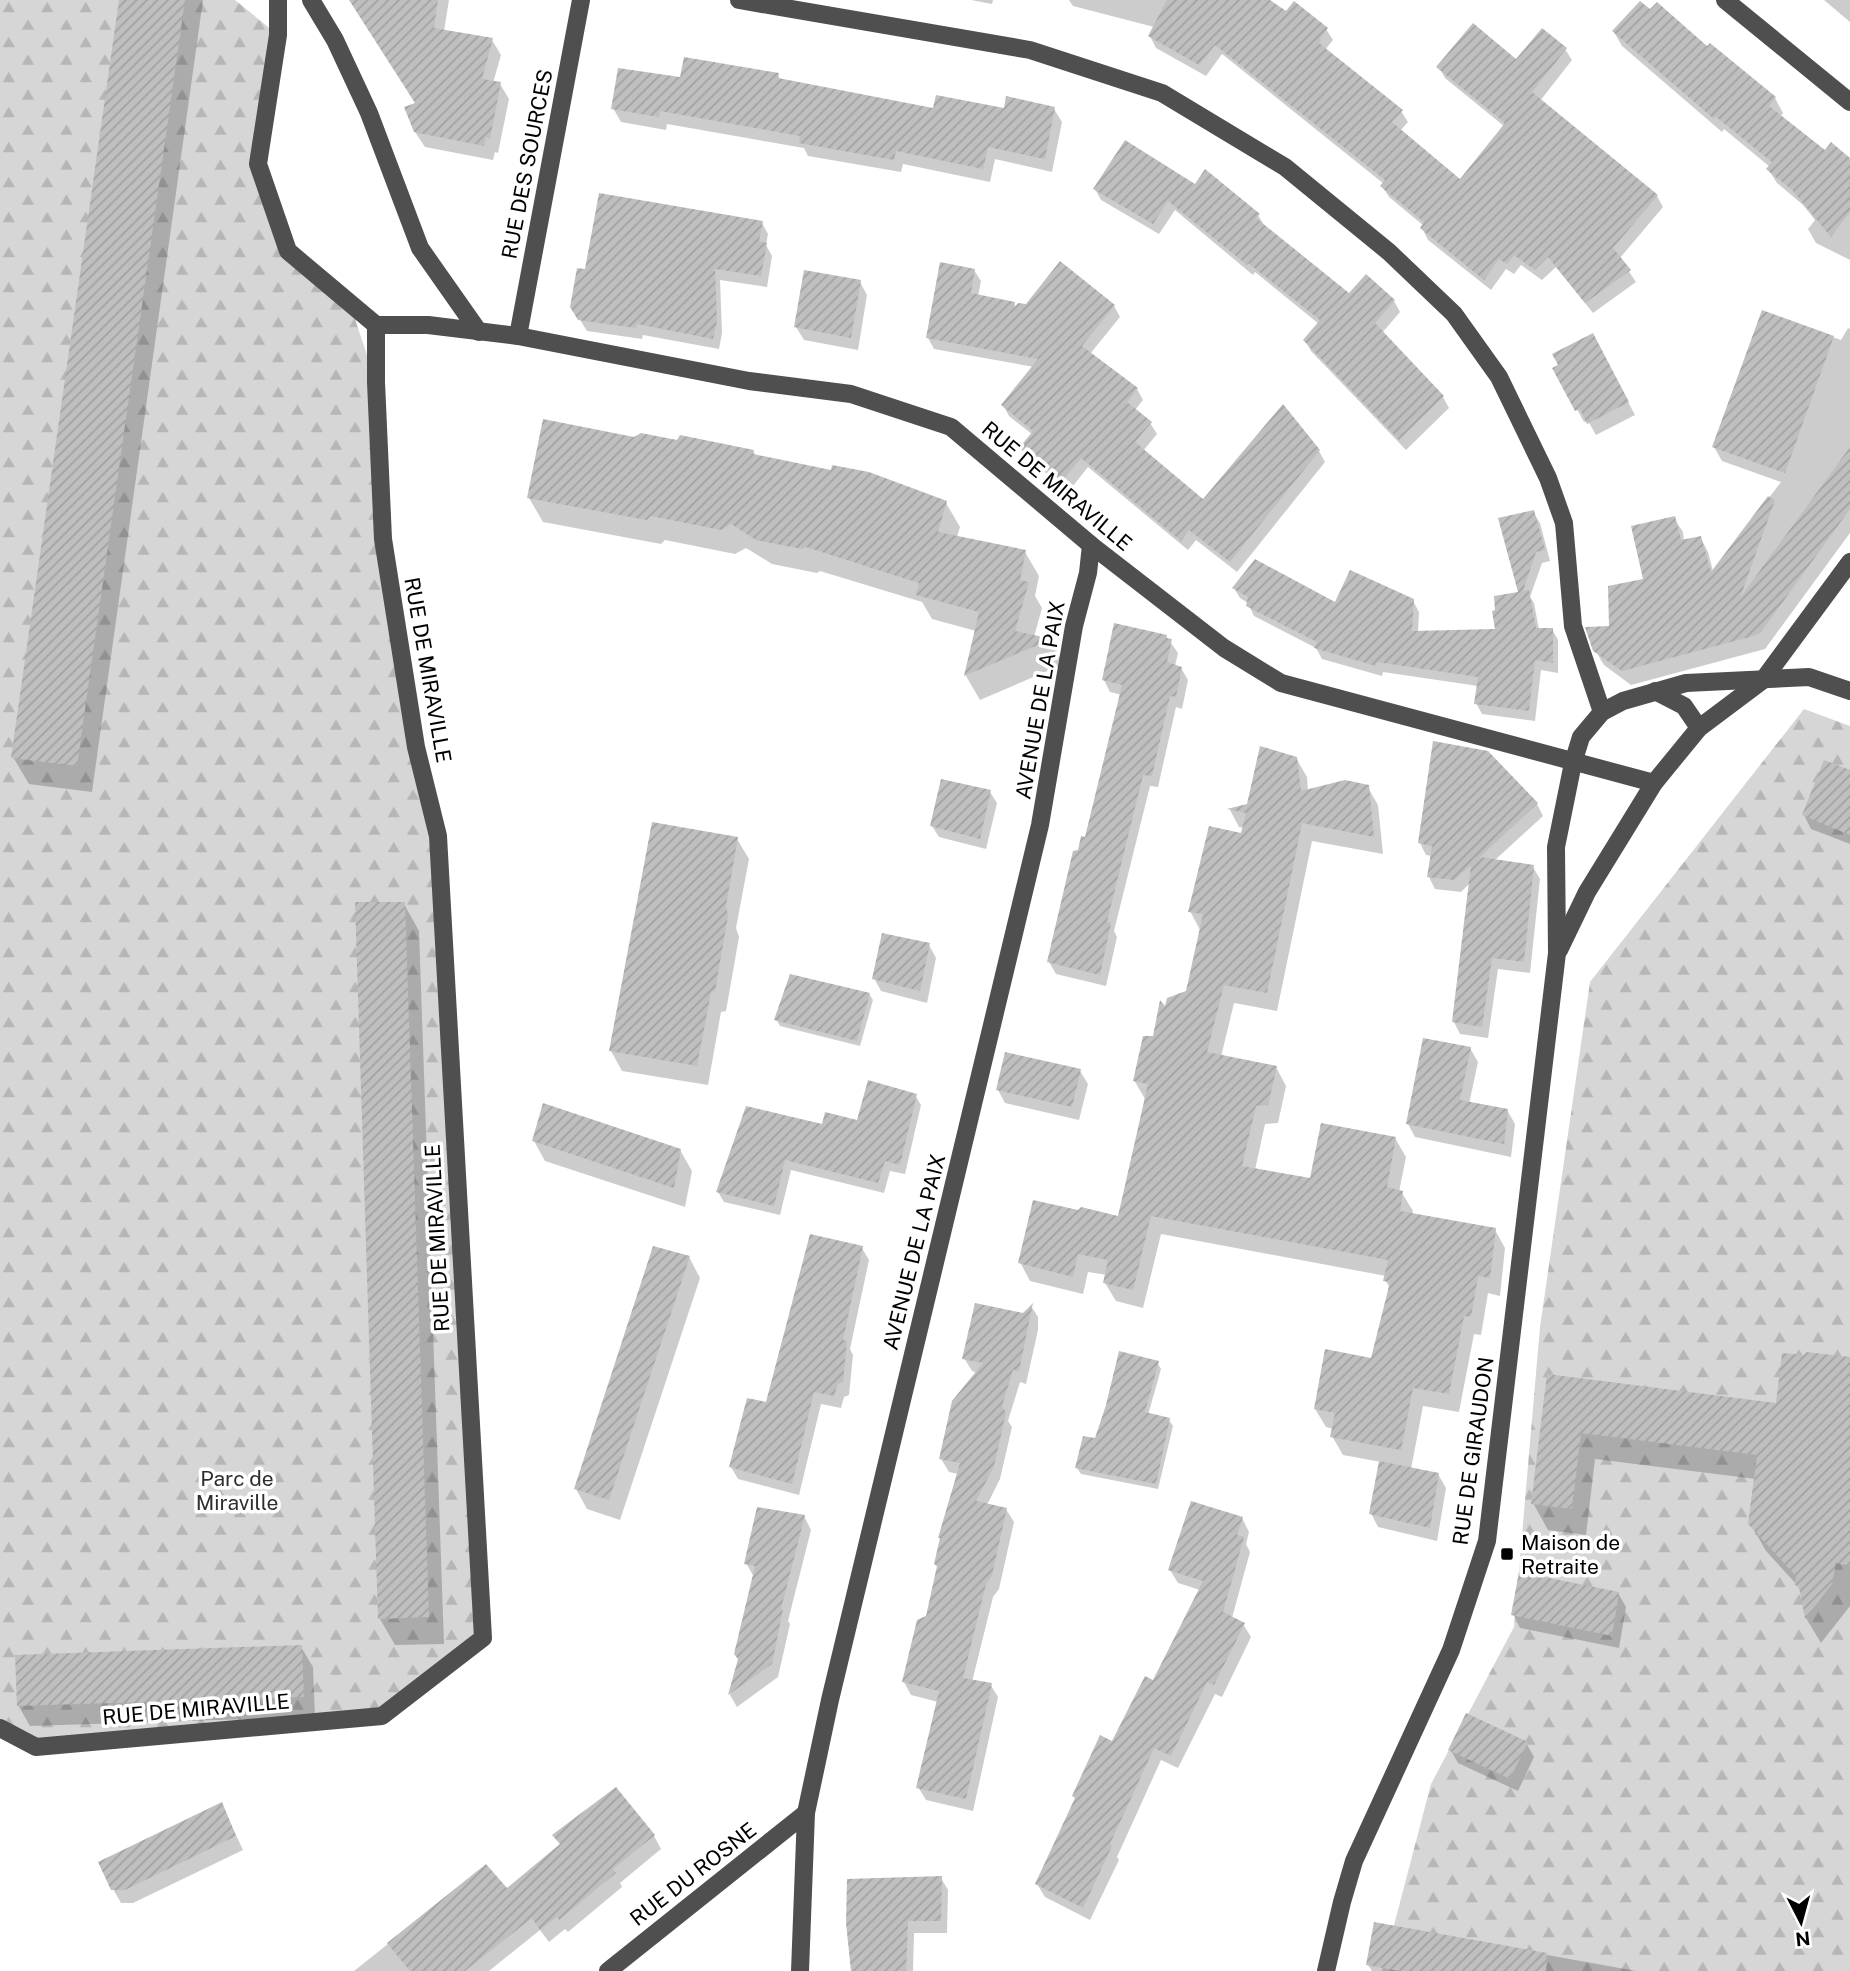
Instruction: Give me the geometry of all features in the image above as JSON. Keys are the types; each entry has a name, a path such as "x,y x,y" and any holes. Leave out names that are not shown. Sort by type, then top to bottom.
{"street":[{"path":"278,0 278,35 258,164 288,251 376,325"},
{"path":"311,0 335,40 369,113 420,248 479,332"},
{"path":"739,0 1030,50 1162,93 1285,167 1368,235 1454,314 1499,377 1548,478 1564,523 1573,626 1602,712"},
{"path":"1725,0 1850,102"},
{"name":"RUE DES SOURCES","path":"518,336 583,1"},
{"name":"RUE DE MIRAVILLE","path":"0,1728 36,1747 382,1716 483,1638 438,836 410,710 383,539 376,325 428,325 518,336 749,381 851,394 951,427 1091,545 1224,648 1281,683 1654,783"},
{"name":"AVENUE DE LA PAIX","path":"800,1971 806,1814 833,1686 1040,825 1074,626 1088,573 1091,545"},
{"name":"RUE DE GIRAUDON","path":"1557,953 1587,892 1654,783 1699,728 1763,680 1850,562"},
{"path":"1573,763 1581,737 1602,712 1623,701 1655,691 1686,683 1809,677 1850,691"},
{"path":"1655,691 1684,706 1699,728"},
{"name":"RUE DE GIRAUDON","path":"1326,1971 1354,1861 1451,1650 1487,1541 1557,953 1556,846 1573,763"},
{"name":"RUE DU ROSNE","path":"608,1971 806,1814"}],"green space":[{"name":"Parc de Miraville","path":"0,0 235,0 278,35 258,164 288,251 349,301 376,382 383,539 438,836 483,1638 382,1716 36,1747 0,1728"},
{"path":"1804,709 1850,726 1850,1971 1382,1971 1431,1784 1514,1627 1540,1327 1590,982"}],"building":[{"path":"119,0 185,0 77,766 11,758"},
{"path":"349,0 438,0 434,28 493,38 482,79 501,82 490,139 486,137 484,146 414,132 404,107 415,103"},
{"path":"1167,0 1270,0 1286,11 1294,1 1328,28 1319,43 1403,110 1392,122 1460,179 1505,123 1436,67 1473,23 1516,59 1542,28 1567,48 1532,92 1658,195 1613,248 1631,270 1585,303 1548,257 1535,270 1514,255 1507,264 1499,259 1484,280 1420,228 1424,222 1380,186 1385,180 1215,45 1199,65 1148,36"},
{"path":"1640,1 1650,9 1657,2 1707,46 1710,43 1776,97 1769,106 1825,150 1831,142 1850,158 1850,212 1831,237 1793,191 1766,169 1772,162 1715,116 1714,119 1612,31"},
{"path":"684,57 779,73 778,78 933,108 936,95 1004,108 1006,96 1055,107 1045,159 988,147 983,169 896,151 894,160 799,143 800,136 660,111 659,117 611,109 618,68 680,77"},
{"path":"1125,140 1195,184 1205,169 1260,214 1256,218 1349,293 1366,274 1395,300 1375,323 1444,396 1399,440 1303,340 1320,320 1168,201 1153,224 1093,189"},
{"path":"599,193 763,221 759,241 767,243 761,276 715,269 717,321 713,339 637,324 636,328 578,320 570,307 577,268 585,269"},
{"path":"1060,261 1115,305 1082,346 1138,388 1127,402 1152,422 1135,442 1203,499 1283,404 1320,450 1230,562 1189,530 1181,541 1081,458 1062,481 1019,448 1033,431 1001,405 1038,359 926,338 940,262 975,269 971,293 1015,302 1014,308 1018,303 1026,304"},
{"path":"804,270 861,280 851,338 794,327"},
{"path":"1762,310 1834,336 1785,473 1712,447"},
{"path":"1593,333 1629,402 1587,424 1580,409 1575,411 1552,368 1558,365 1552,354"},
{"path":"543,419 634,437 641,433 677,440 680,435 831,470 832,465 869,472 947,501 938,532 1026,550 1020,580 1029,582 1015,631 1052,639 964,676 979,612 916,595 919,583 806,547 802,549 756,540 731,524 721,530 651,516 647,520 527,498"},
{"path":"1850,447 1850,509 1761,632 1622,671 1593,651 1585,627 1609,626 1608,586 1643,579 1631,526 1675,516 1681,540 1701,536 1711,572 1768,496 1775,500 1740,598"},
{"path":"1534,510 1545,550 1536,552 1523,591 1529,590 1536,628 1553,628 1553,663 1535,660 1529,711 1474,704 1478,677 1377,662 1376,666 1314,648 1317,642 1246,606 1248,597 1232,588 1255,559 1335,602 1350,570 1414,599 1412,631 1495,629 1492,611 1495,610 1494,596 1518,592 1498,518"},
{"path":"1114,623 1167,635 1166,638 1172,639 1167,662 1182,667 1176,697 1170,696 1152,776 1143,775 1107,922 1111,923 1100,975 1047,962 1073,851 1078,850 1081,836 1085,837 1122,685 1102,680"},
{"path":"1433,741 1488,751 1538,803 1480,857 1534,865 1524,962 1492,958 1482,1027 1452,1022 1471,865 1454,880 1427,877 1432,846 1418,843"},
{"path":"1260,746 1297,757 1301,791 1345,780 1369,785 1374,837 1302,823 1267,993 1224,985 1207,1052 1277,1066 1268,1105 1256,1106 1242,1166 1310,1178 1321,1123 1396,1137 1387,1187 1403,1191 1400,1211 1496,1228 1490,1278 1478,1276 1471,1317 1464,1316 1449,1394 1413,1388 1401,1450 1330,1437 1335,1413 1314,1409 1325,1349 1371,1358 1390,1282 1383,1281 1388,1260 1151,1216 1133,1290 1103,1283 1108,1260 1078,1254 1073,1277 1018,1263 1033,1200 1118,1216 1148,1084 1133,1081 1143,1036 1153,1036 1160,1000 1165,1006 1167,998 1186,991 1203,914 1188,912 1209,826 1241,833 1246,813 1227,809 1247,804"},
{"path":"1824,760 1850,770 1850,835 1802,815"},
{"path":"941,779 991,790 980,839 930,826"},
{"path":"652,822 738,837 715,991 711,992 697,1066 609,1051"},
{"path":"355,902 405,902 429,1617 378,1619"},
{"path":"882,933 930,943 920,991 872,979"},
{"path":"790,974 870,993 857,1041 774,1020"},
{"path":"1423,1038 1471,1047 1460,1100 1508,1109 1504,1144 1406,1124"},
{"path":"1005,1052 1081,1069 1072,1107 996,1090"},
{"path":"868,1080 917,1094 900,1165 885,1161 878,1183 785,1160 774,1206 716,1192 746,1106 822,1124 825,1112 857,1120"},
{"path":"543,1103 681,1149 674,1188 532,1141"},
{"path":"810,1234 863,1246 843,1340 847,1341 843,1382 838,1384 834,1396 814,1392 792,1484 729,1467 747,1398 766,1402"},
{"path":"653,1246 690,1256 609,1500 574,1489"},
{"path":"975,1303 1023,1313 1033,1303 1019,1371 1013,1370 1002,1406 1006,1413 994,1466 976,1501 1007,1508 992,1575 986,1584 963,1678 992,1683 966,1799 916,1788 939,1691 902,1682 917,1620 926,1616 937,1566 934,1564 938,1538 960,1463 939,1459 952,1401 983,1363 962,1359"},
{"path":"1119,1351 1159,1361 1145,1412 1170,1418 1156,1484 1075,1468 1083,1436 1095,1438"},
{"path":"1806,1352 1850,1357 1850,1566 1836,1563 1832,1584 1805,1619 1799,1587 1795,1585 1796,1576 1748,1524 1757,1455 1581,1433 1572,1509 1531,1504 1547,1374 1776,1403 1782,1353 1804,1355"},
{"path":"1379,1461 1439,1473 1430,1528 1369,1514"},
{"path":"1191,1501 1243,1517 1237,1535 1244,1537 1223,1612 1245,1623 1214,1685 1207,1682 1171,1756 1154,1748 1083,1908 1035,1884 1075,1798 1072,1796 1100,1735 1112,1741 1145,1676 1153,1680 1203,1581 1168,1570"},
{"path":"757,1507 805,1515 781,1609 772,1664 728,1695 738,1659 734,1654 755,1566 744,1564"},
{"path":"1519,1572 1619,1592 1612,1636 1511,1615"},
{"path":"302,1645 304,1697 17,1706 15,1655"},
{"path":"1466,1713 1528,1742 1510,1779 1448,1750"},
{"path":"616,1787 655,1835 613,1869 616,1873 559,1920 557,1917 540,1930 532,1918 465,1971 410,1971 387,1943 486,1864 507,1888 560,1844 552,1835"},
{"path":"222,1802 236,1836 125,1890 111,1890 98,1862"},
{"path":"942,1876 941,1921 908,1921 906,1971 851,1971 846,1923 847,1879"},
{"path":"1374,1922 1547,1953 1546,1971 1399,1971 1366,1965"}],"place":[{"name":"Maison de Retraite","path":"1507,1554"}]}
